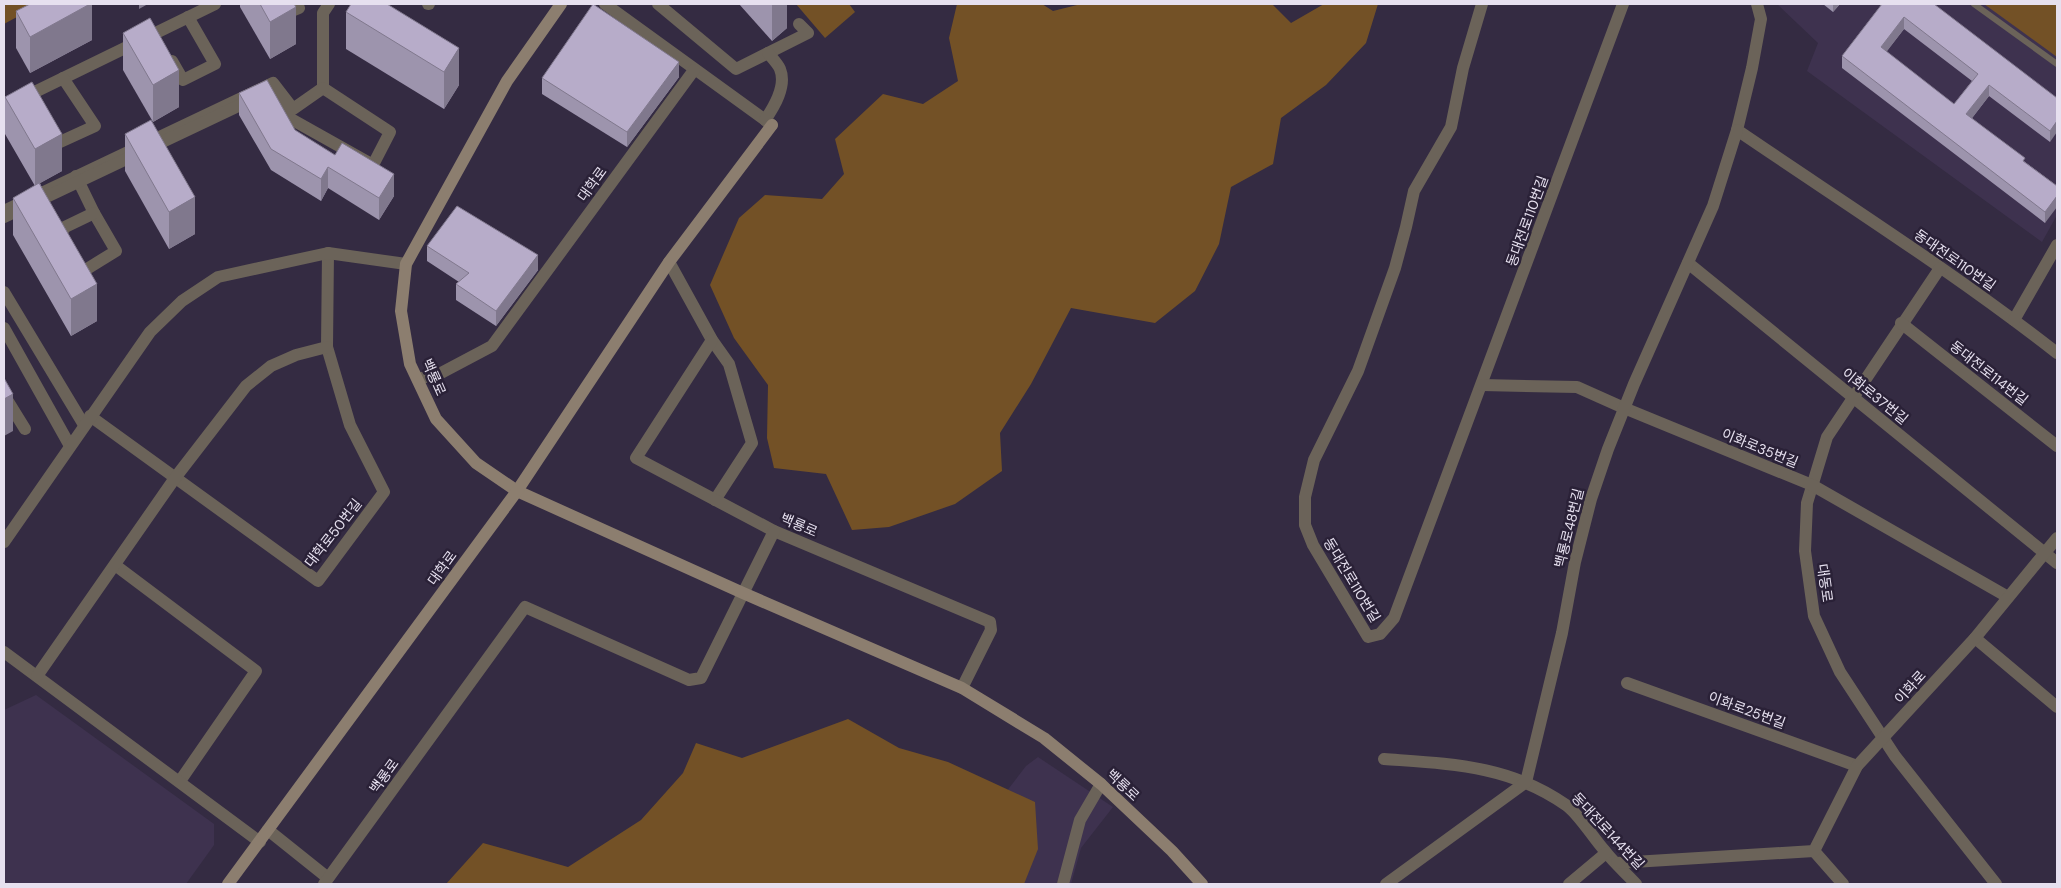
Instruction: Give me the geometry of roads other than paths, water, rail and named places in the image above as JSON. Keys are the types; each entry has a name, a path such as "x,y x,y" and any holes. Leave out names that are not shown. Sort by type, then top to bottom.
{"main road":[{"name":"백룡로","path":"561,4 506,81 406,264 401,311 410,364 436,419 476,463 517,491 743,593 962,688 1044,738 1101,784 1172,851 1202,884"},
{"name":"대학로","path":"228,884 517,491 669,262 768,123"}],"street":[{"path":"4,103 206,4"},
{"path":"4,107 30,100 63,78 160,41 188,17 215,4"},
{"path":"281,4 287,13 299,8 296,4"},
{"path":"323,88 323,13 329,4"},
{"path":"605,4 768,123 781,90 780,70 768,53"},
{"path":"658,4 736,69 808,34 799,24"},
{"name":"동대전로110번길","path":"1482,4 1463,68 1451,127 1414,191 1394,268 1358,371 1314,460 1305,497 1304,525 1313,545 1368,637 1380,634 1394,618 1623,4"},
{"path":"1736,130 1752,68 1761,19 1757,4"},
{"path":"160,41 183,80 216,64 188,17"},
{"name":"대학로","path":"418,379 440,373 492,346 694,70"},
{"path":"44,119 60,142 95,126 63,78"},
{"path":"4,217 77,178 273,83 293,109 323,88"},
{"path":"4,211 268,92 291,119 372,165 390,132 323,88"},
{"name":"동대전로110번길","path":"1736,130 1940,268 2014,320 2057,354"},
{"name":"백룡로48번길","path":"1526,782 1562,633 1575,562 1591,499 1624,408 1713,206 1736,130"},
{"path":"77,178 94,213 116,250 82,272 61,234 65,227 94,213"},
{"path":"2014,320 2057,245"},
{"path":"4,542 150,332 182,301 218,277 328,253 406,264"},
{"name":"대학로50번길","path":"87,421 175,478 318,580 384,492 350,425 327,346 328,253"},
{"path":"669,262 712,340 729,364 752,443 716,500"},
{"name":"이화로37번길","path":"1688,263 2044,553"},
{"name":"대동로","path":"1940,268 1901,323 1827,437 1807,503 1805,551 1814,616 1840,672 1883,739 1996,884"},
{"path":"4,292 87,421"},
{"name":"동대전로114번길","path":"1901,323 2057,446"},
{"path":"4,328 70,446"},
{"name":"백룡로","path":"712,340 636,458 774,531 990,622 991,630 962,688"},
{"path":"37,676 175,478 246,386 271,366 296,355 327,346"},
{"name":"이화로35번길","path":"1482,385 1577,387 1812,485 2008,597"},
{"path":"4,395 25,429"},
{"path":"743,593 774,531"},
{"name":"이화로","path":"1814,851 1856,766 1975,638 2057,538"},
{"path":"2044,553 2057,563"},
{"path":"115,565 256,671 180,781"},
{"name":"백룡로","path":"326,881 525,607 689,680 702,678 743,593"},
{"path":"1975,638 2057,708"},
{"path":"4,652 260,842"},
{"name":"이화로25번길","path":"1628,683 1856,766"},
{"name":"동대전로144번길","path":"1384,759 1479,767 1526,782 1567,806 1606,853 1636,884"},
{"path":"1386,884 1526,782"},
{"path":"1063,884 1080,820 1101,784"},
{"path":"268,830 326,881"},
{"path":"1617,863 1814,851 1843,884"},
{"path":"1570,884 1606,853"}],"lane":[{"path":"1974,4 2057,64"}]}
